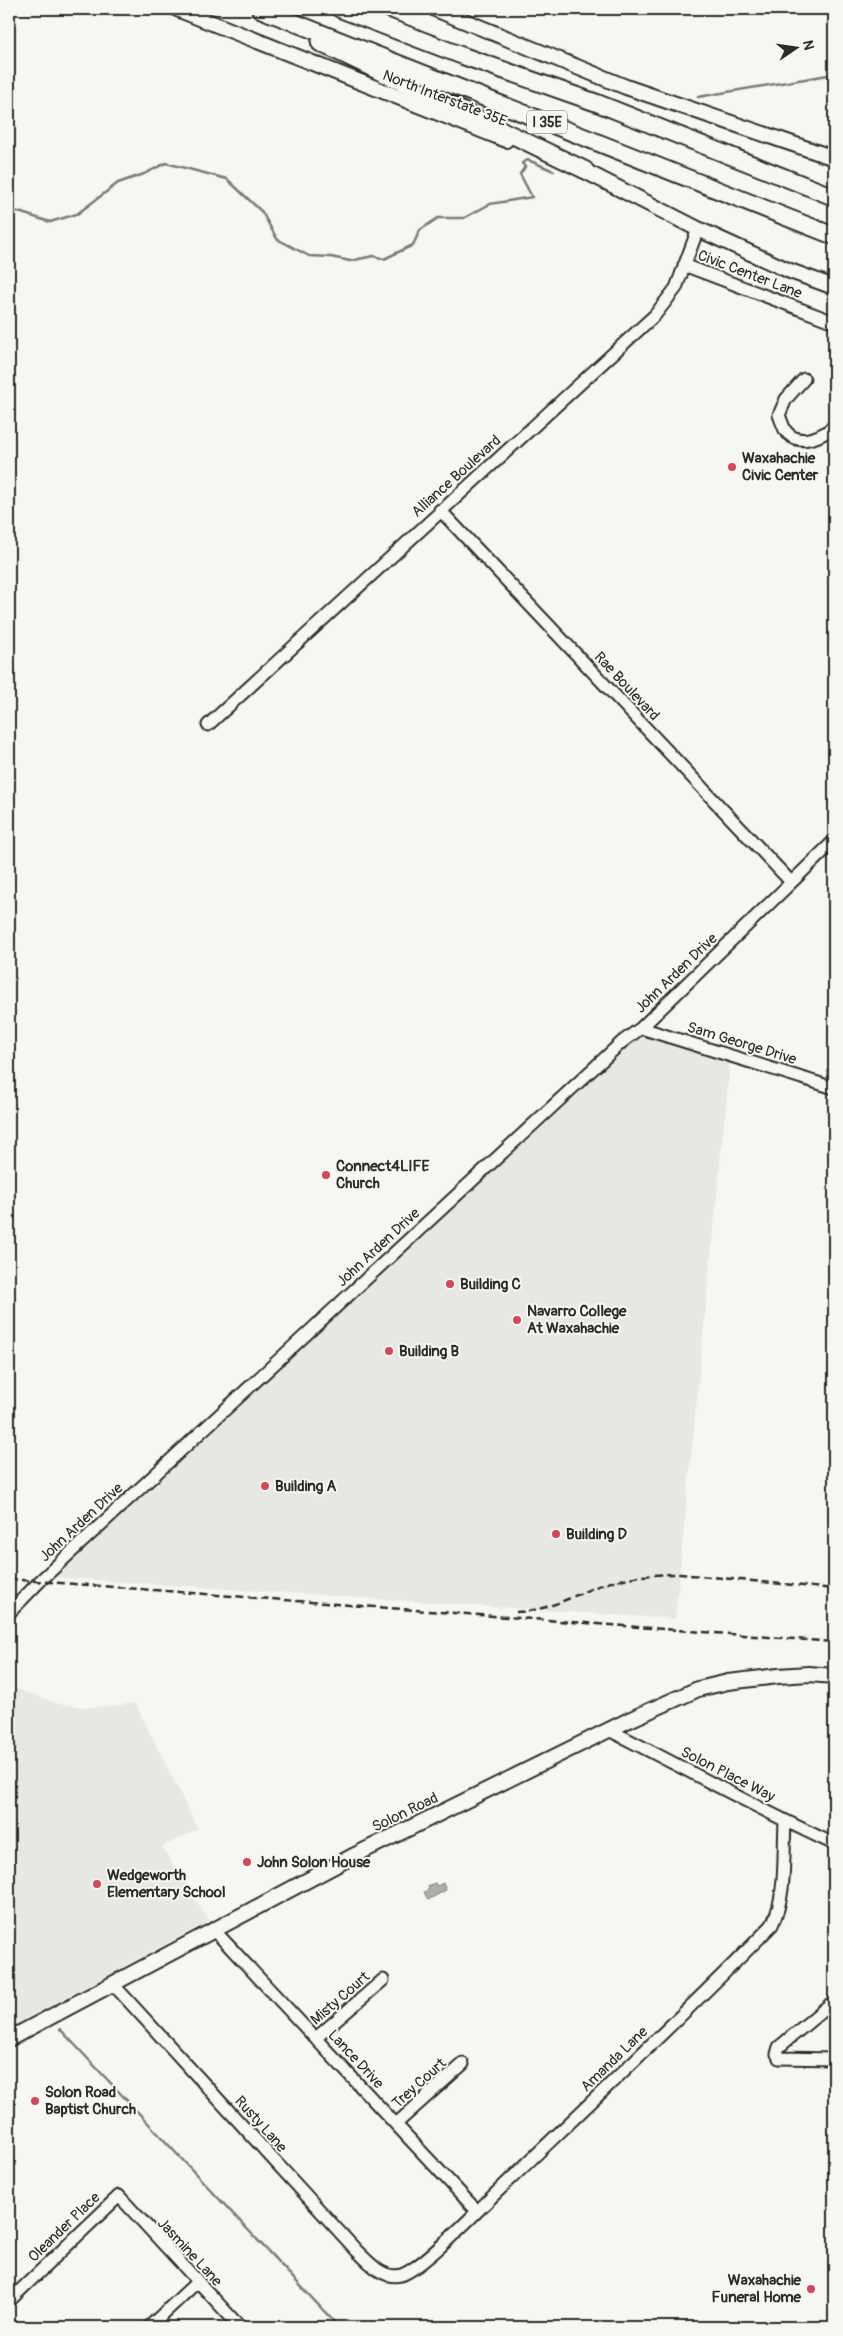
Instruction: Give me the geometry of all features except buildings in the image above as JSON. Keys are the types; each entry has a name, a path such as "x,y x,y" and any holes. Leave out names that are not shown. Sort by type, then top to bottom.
{"highway":[{"path":"251,9 585,170"},
{"name":"I 35E","path":"260,9 834,236"},
{"name":"I 35E","path":"340,9 463,56 597,103 834,197"}],"main road":[{"name":"North Interstate 35E","path":"177,9 585,170 698,229 790,270 834,287"},
{"path":"435,9 626,87 834,158"},
{"name":"Solon Road","path":"9,2039 347,1859 609,1730 690,1693 713,1685 778,1676 809,1674 834,1676"}],"street":[{"name":"Alliance Boulevard","path":"208,725 440,510 655,315 676,288 698,229"},
{"name":"Civic Center Lane","path":"684,265 834,322"},
{"path":"804,379 786,399 779,416 786,432 797,439 812,439 834,426"},
{"name":"Rae Boulevard","path":"440,510 791,882"},
{"name":"John Arden Drive","path":"10,1610 450,1200 641,1028 834,841"},
{"name":"Sam George Drive","path":"641,1028 834,1088"},
{"name":"Solon Place Way","path":"609,1730 759,1806 786,1822 834,1844"},
{"name":"Amanda Lane","path":"394,2276 406,2273 417,2266 660,2037 772,1925 778,1911 781,1893 786,1822"},
{"name":"Lance Drive","path":"213,1929 477,2210"},
{"name":"Misty Court","path":"316,2038 383,1980"},
{"name":"Rusty Lane","path":"112,1983 357,2251 382,2274 394,2276"},
{"path":"834,2001 779,2047 777,2054 780,2058 834,2059"},
{"name":"Trey Court","path":"396,2124 463,2064"},
{"name":"Jasmine Lane","path":"119,2196 240,2327"},
{"name":"Oleander Place","path":"9,2301 119,2196"},
{"path":"149,2327 197,2282"}],"shaded area":[{"name":"Navarro College At Waxahachie","path":"643,1037 730,1063 675,1619 51,1577 627,1044"},
{"name":"Wedgeworth Elementary School","path":"9,1686 59,1704 84,1707 135,1703 198,1829 162,1847 209,1921 9,2028"},
{"path":"435,1883 437,1886 443,1883 446,1890 428,1900 424,1892 429,1889 428,1886"}],"waterway":[{"path":"698,97 834,74"},
{"path":"9,209 50,222 77,214 118,183 144,174 166,163 227,179 262,212 277,239 309,256 331,257 350,261 373,256 384,259 413,245 420,230 438,218 464,218 490,204 532,197 520,174 525,167 522,163 528,160 554,171"},
{"path":"60,2029 339,2327"}],"railway":[{"path":"516,1612 546,1607 614,1581 658,1575 680,1574 834,1589"},
{"path":"9,1579 834,1642"}],"place":[{"name":"Waxahachie Civic Center","path":"732,467"},
{"name":"Connect4LIFE Church","path":"326,1175"},
{"name":"Building C","path":"450,1284"},
{"name":"Navarro College At Waxahachie","path":"517,1320"},
{"name":"Building B","path":"389,1351"},
{"name":"Building A","path":"265,1486"},
{"name":"Building D","path":"556,1534"},
{"name":"John Solon House","path":"247,1862"},
{"name":"Wedgeworth Elementary School","path":"97,1884"},
{"name":"Solon Road Baptist Church","path":"35,2101"},
{"name":"Waxahachie Funeral Home","path":"811,2289"}]}
